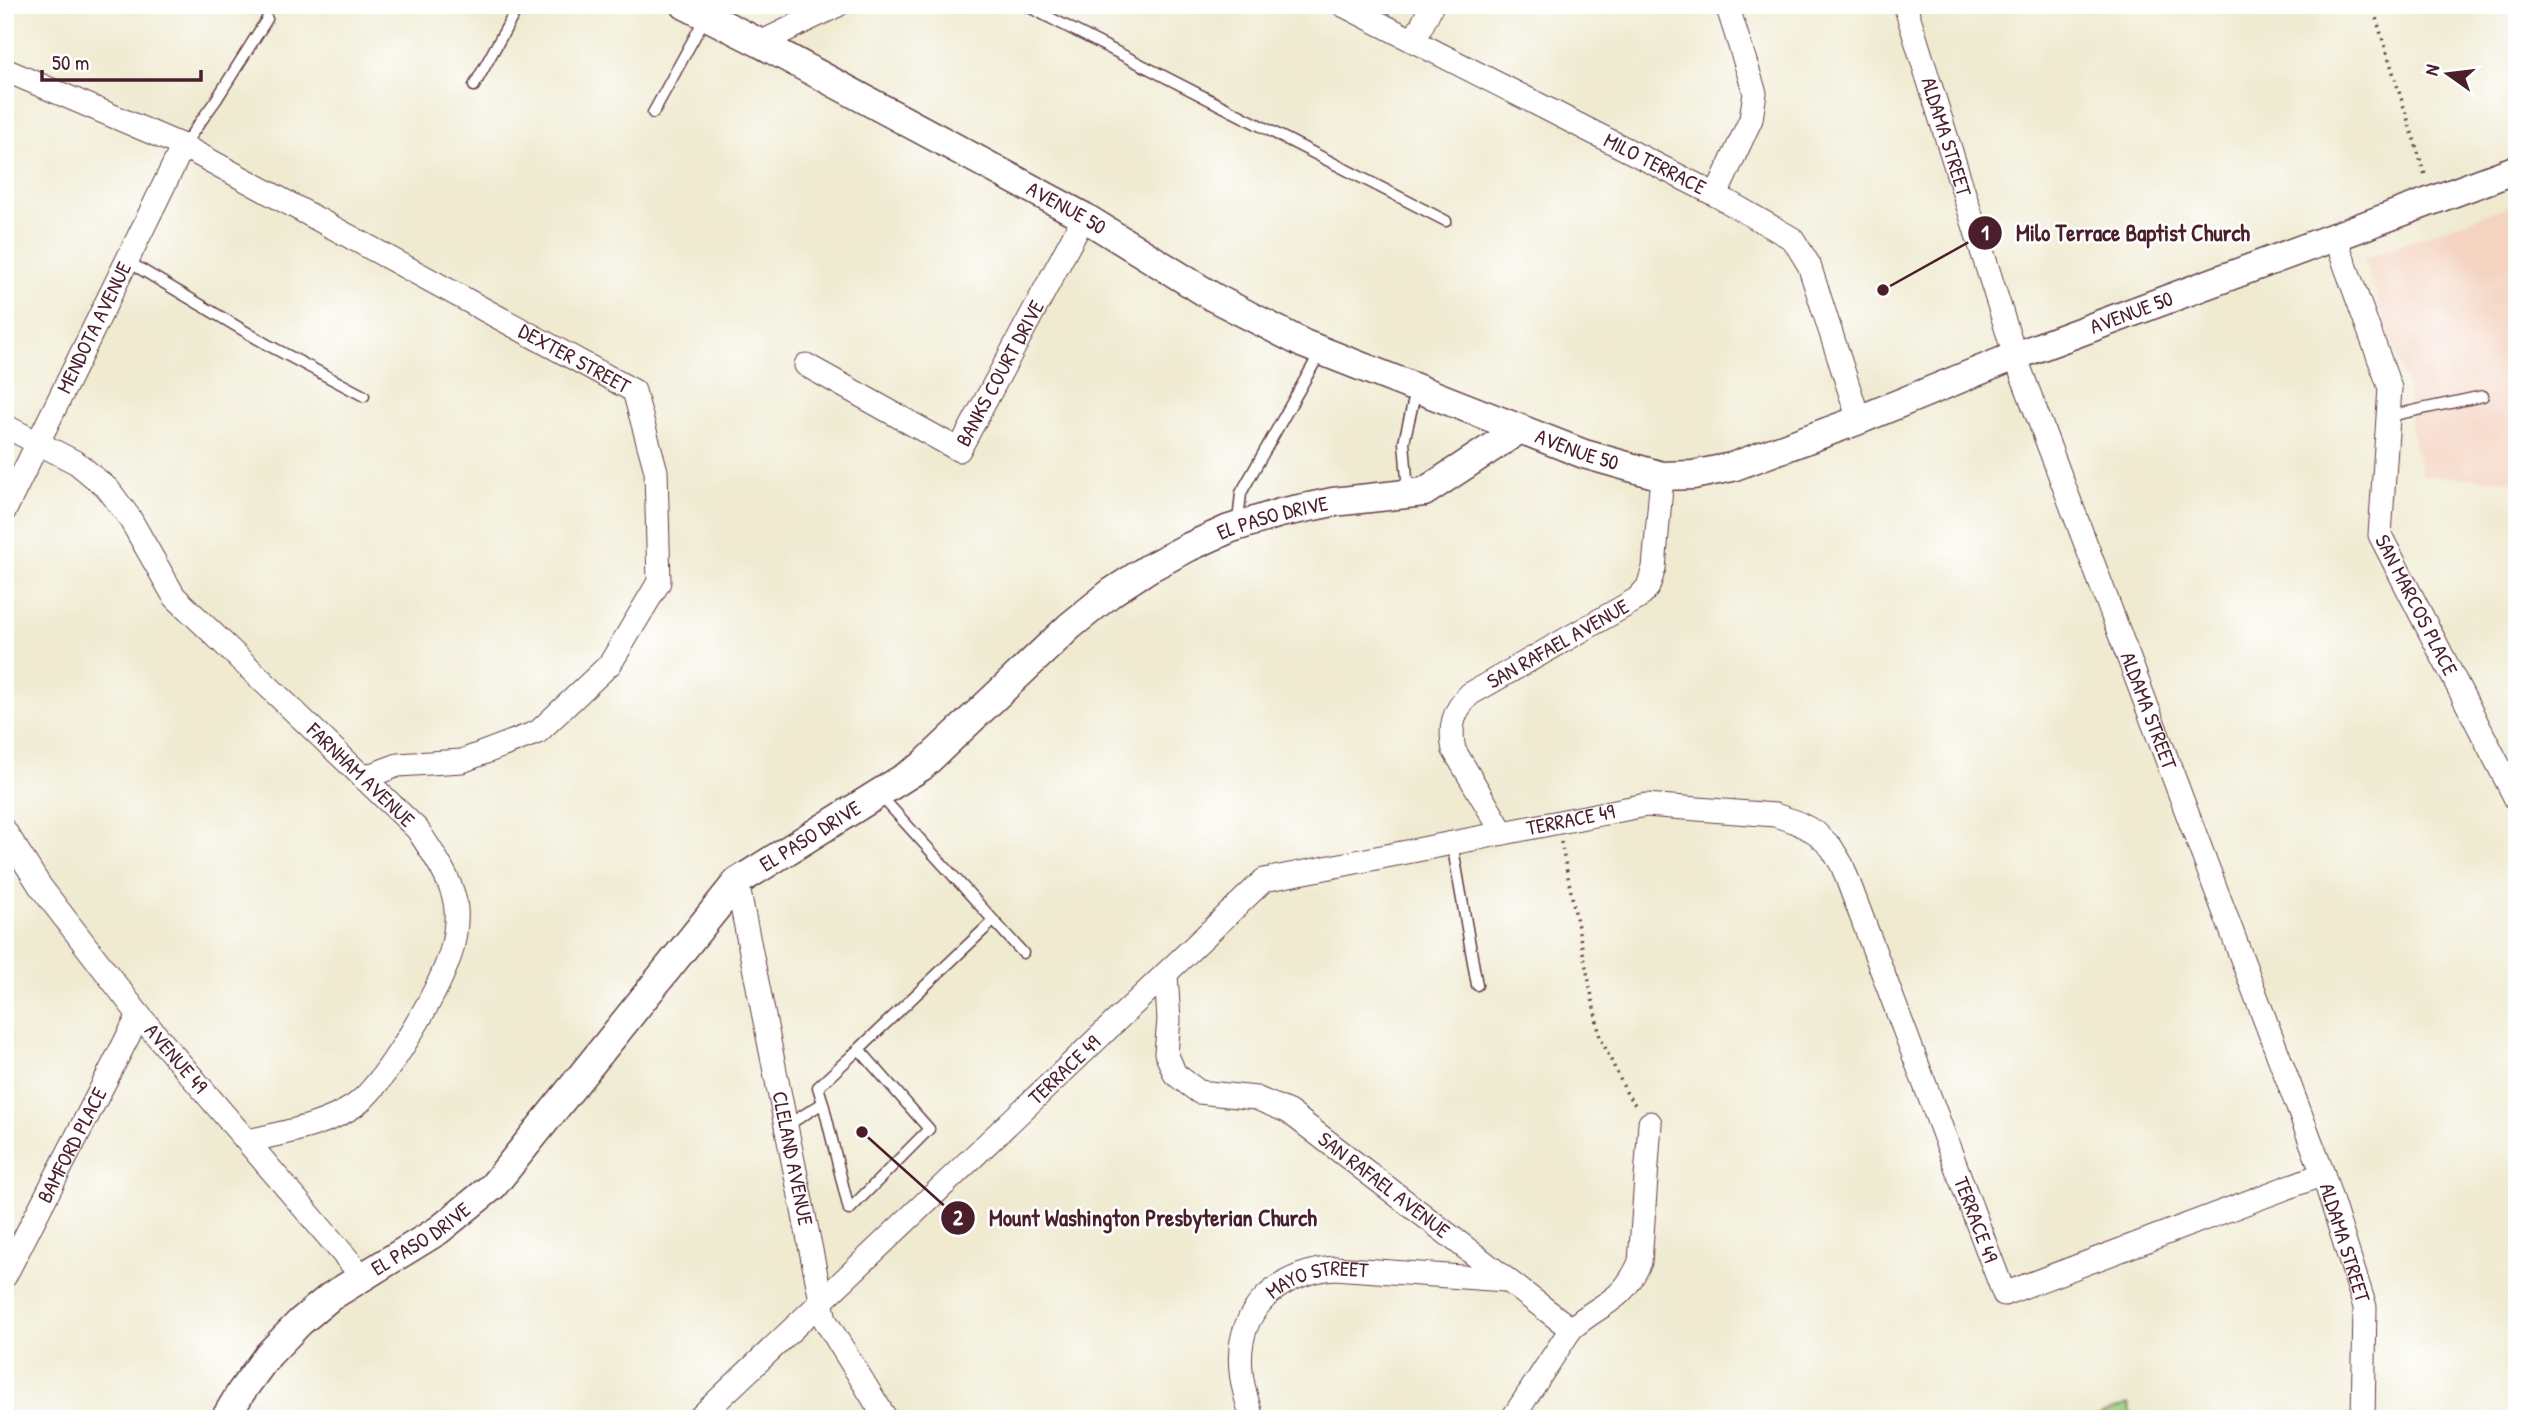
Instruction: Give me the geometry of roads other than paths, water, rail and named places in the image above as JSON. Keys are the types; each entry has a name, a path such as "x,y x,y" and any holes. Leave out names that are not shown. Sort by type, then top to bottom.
{"street":[{"path":"760,43 838,5"},
{"name":"MILO TERRACE","path":"1343,5 1716,195 1793,239 1809,265 1859,420"},
{"path":"1414,41 1432,5"},
{"path":"1716,195 1751,119 1755,93 1727,5"},
{"name":"ALDAMA STREET","path":"1905,5 2015,356 2323,1174 2365,1307 2363,1419"},
{"name":"AVENUE 50","path":"696,10 1084,217 1213,297 1304,344 1584,454 1662,476 1693,475 1732,467 1859,420 2015,356 2517,169"},
{"name":"DEXTER STREET","path":"5,70 183,146 634,391 656,471 659,582 610,664 538,732 462,761 398,765 363,778"},
{"name":"MENDOTA AVENUE","path":"5,510 183,146"},
{"name":"BANKS COURT DRIVE","path":"806,365 959,450 1084,217"},
{"name":"SAN MARCOS PLACE","path":"2335,237 2390,388 2380,535 2517,801"},
{"name":"FARNHAM AVENUE","path":"5,426 78,463 108,489 129,517 174,596 417,829 443,869 456,909 450,957 423,1010 376,1087 356,1105 320,1125 248,1141"},
{"name":"EL PASO DRIVE","path":"225,1419 268,1355 300,1322 330,1297 439,1230 493,1186 737,882 921,768 1070,626 1112,592 1189,547 1280,513 1333,502 1424,492 1520,429"},
{"name":"SAN RAFAEL AVENUE","path":"1503,833 1454,750 1452,719 1460,704 1470,694 1637,599 1648,587 1654,568 1662,476"},
{"name":"TERRACE 49","path":"698,1419 1264,880 1646,805 1775,815 1797,822 1815,832 1831,848 1842,865 2004,1294 2323,1174"},
{"name":"AVENUE 49","path":"5,831 40,886 139,1015 362,1276"},
{"name":"CLELAND AVENUE","path":"737,882 825,1320 886,1419"},
{"name":"SAN RAFAEL AVENUE","path":"1166,974 1170,1020 1166,1053 1175,1074 1199,1092 1256,1098 1289,1112 1571,1329"},
{"name":"BAMFORD PLACE","path":"5,1276 139,1015"},
{"path":"1512,1419 1571,1329 1585,1317 1620,1296 1632,1282 1640,1262 1650,1123"},
{"name":"MAYO STREET","path":"1252,1419 1241,1373 1240,1350 1255,1308 1270,1292 1292,1277 1311,1270 1334,1268 1505,1280"}],"lane":[{"path":"474,86 519,5"},
{"path":"1025,5 1446,221"},
{"path":"653,113 696,10"},
{"path":"183,146 216,100 267,19"},
{"path":"127,261 268,345 364,396"},
{"path":"1238,527 1241,493 1321,351"},
{"path":"1408,494 1404,442 1416,388"},
{"path":"2389,416 2483,396"},
{"path":"878,794 1023,953"},
{"path":"1452,843 1477,985"},
{"path":"859,1049 929,1129 849,1210 818,1087 993,921"},
{"path":"786,1126 823,1103"}],"place":[{"name":"Milo Terrace Baptist Church","path":"1883,290"},
{"name":"Mount Washington Presbyterian Church","path":"862,1132"}]}
